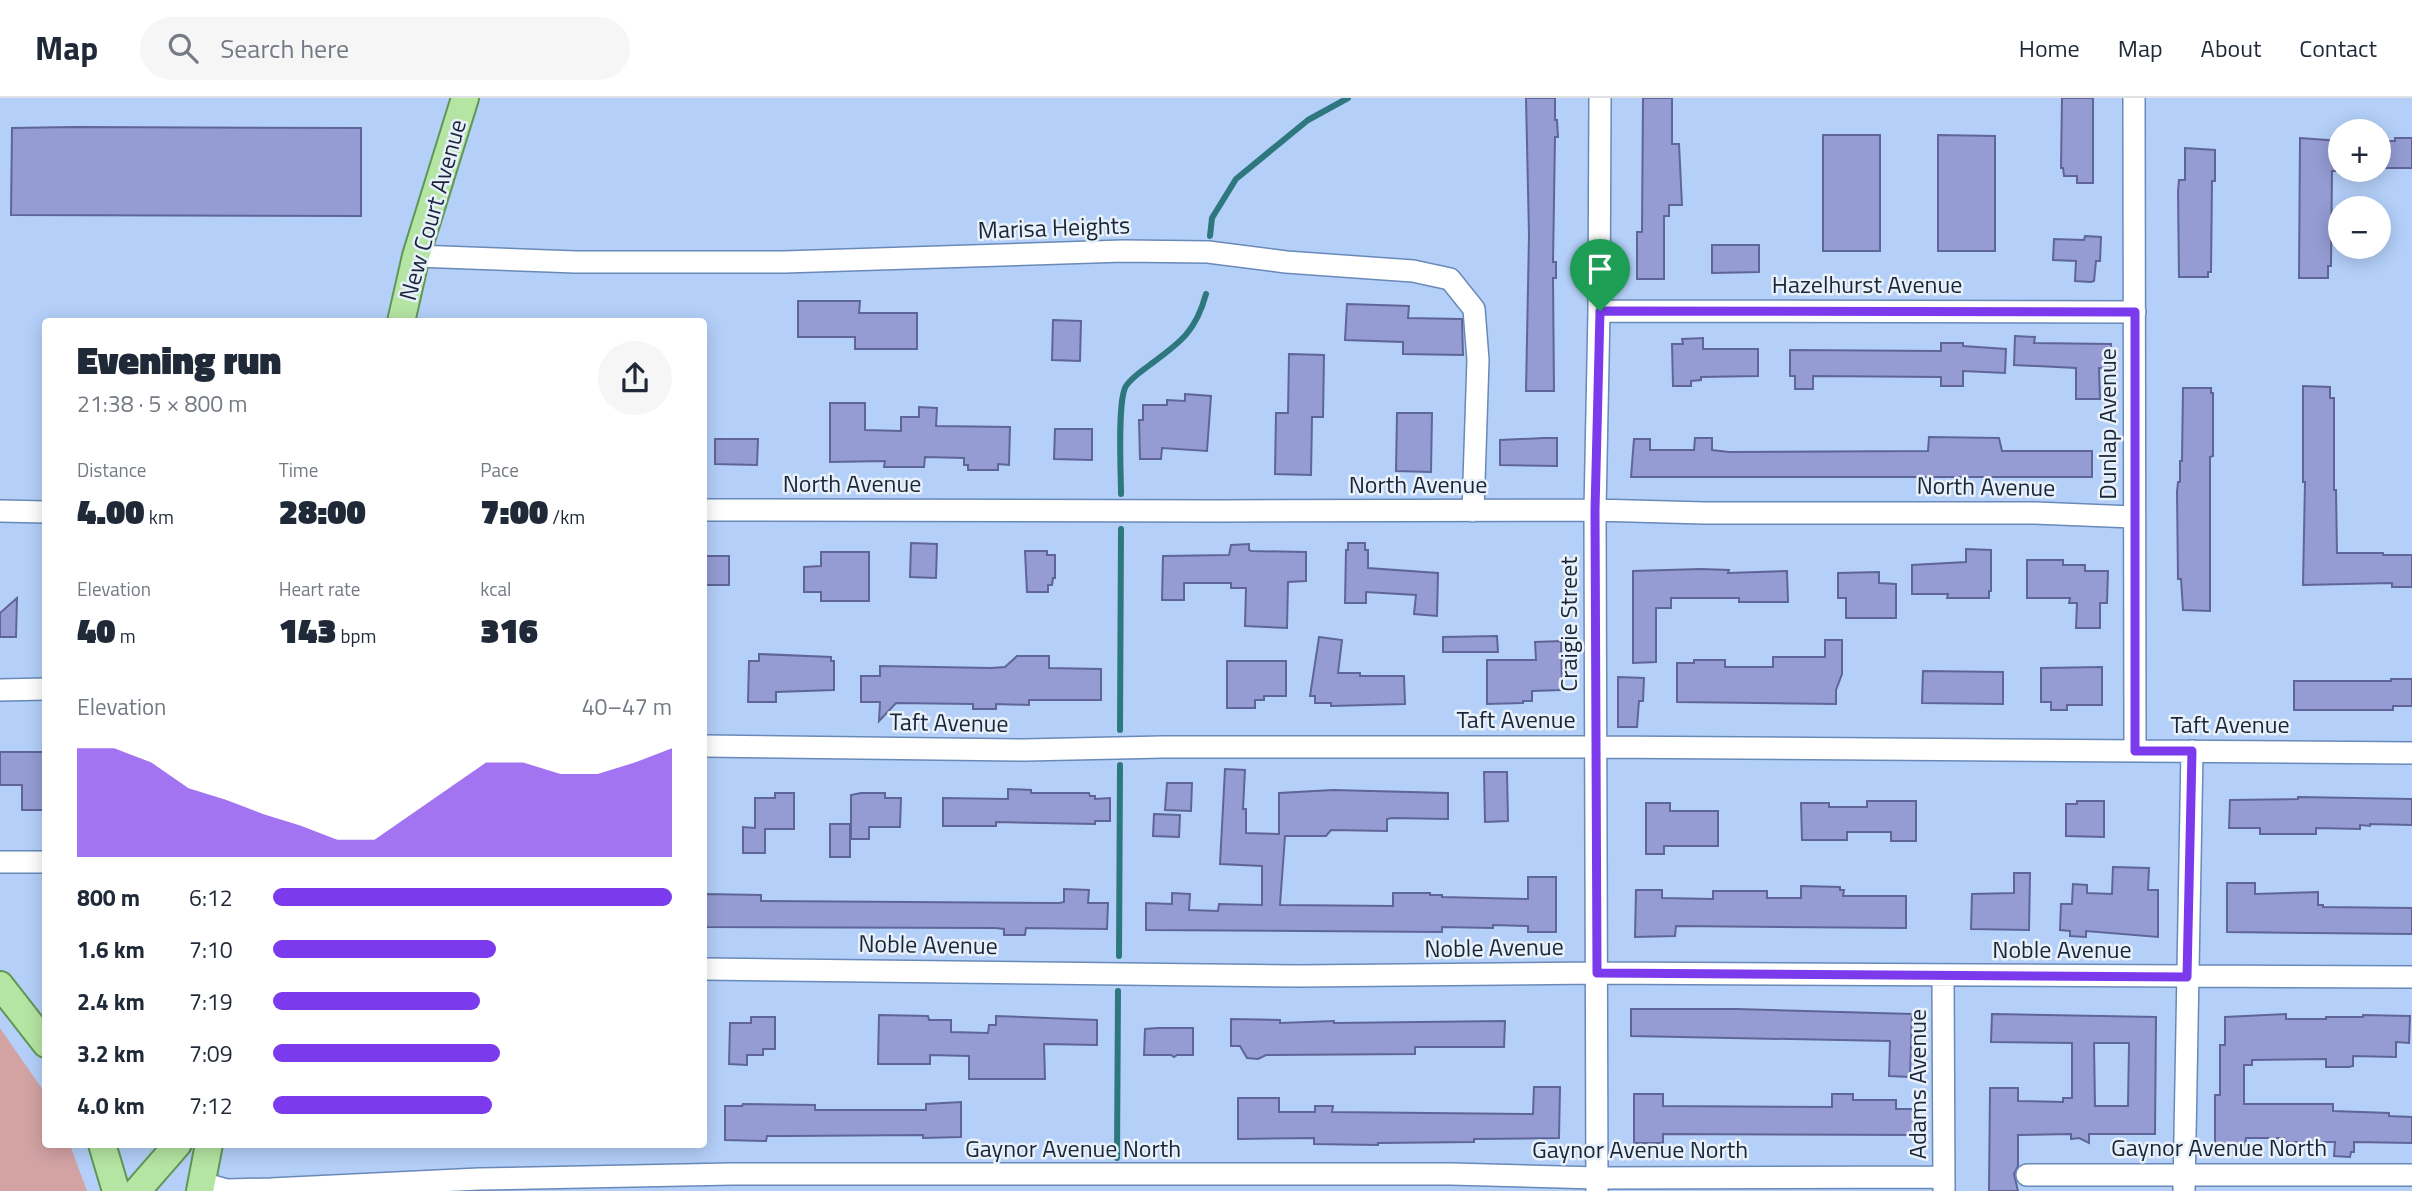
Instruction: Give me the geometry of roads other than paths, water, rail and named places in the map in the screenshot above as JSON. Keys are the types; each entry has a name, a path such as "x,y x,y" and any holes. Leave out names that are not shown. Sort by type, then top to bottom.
{"main road":[{"name":"New Court Avenue","path":"402,318 416,256 465,98"},
{"path":"0,985 42,1039"},
{"path":"103,1148 116,1191"},
{"path":"137,1191 175,1148"},
{"path":"201,1187 208,1148"}],"street":[{"name":"Craigie Street","path":"1597,1185 1595,510 1600,311 1600,98"},
{"name":"Dunlap Avenue","path":"2134,98 2135,751"},
{"name":"Marisa Heights","path":"416,256 576,262 745,262 1124,251 1208,253 1286,262 1413,271 1450,279 1474,309 1478,360 1473,511"},
{"name":"Hazelhurst Avenue","path":"1600,311 2135,312"},
{"name":"North Avenue","path":"707,510 1595,510 1704,513 2035,513 2133,517"},
{"path":"0,511 42,512"},
{"path":"0,690 42,689"},
{"name":"Taft Avenue","path":"707,746 1025,750 1163,747 1597,747 2412,752"},
{"path":"2184,1182 2192,751"},
{"path":"0,862 42,862"},
{"name":"Noble Avenue","path":"707,969 1301,976 1597,973 2412,977"},
{"name":"Adams Avenue","path":"1943,976 1944,1184"},
{"name":"Gaynor Avenue North","path":"201,1187 271,1189 479,1179 732,1174 1451,1174 1597,1185 1944,1184"},
{"name":"Gaynor Avenue North","path":"2027,1175 2184,1182 2412,1175"}],"waterway":[{"path":"1210,236 1212,218 1236,179 1308,120 1348,98"},
{"path":"1121,494 1120,421 1126,386 1186,335 1202,307 1206,294"},
{"path":"1120,730 1121,529"},
{"path":"1119,956 1120,765"},
{"path":"1117,1158 1118,991"}]}
